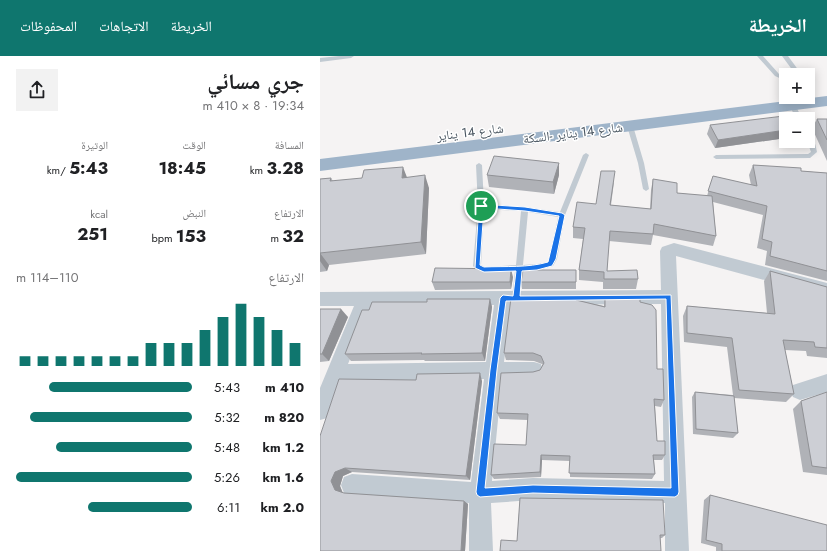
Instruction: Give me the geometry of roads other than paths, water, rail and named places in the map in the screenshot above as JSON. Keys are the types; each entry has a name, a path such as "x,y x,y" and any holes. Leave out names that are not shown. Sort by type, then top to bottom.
{"highway":[{"path":"815,89 827,88"},
{"name":"شارع 14 يناير -السكة","path":"320,165 793,107 827,101"},
{"name":"شارع 14 يناير","path":"320,150 793,107"}],"street":[{"path":"677,551 667,253 671,249 827,290"},
{"path":"320,299 669,297"},
{"path":"320,412 366,298"},
{"path":"481,551 480,492 494,370 510,298"},
{"path":"335,373 534,370"},
{"path":"800,391 827,383"},
{"path":"352,485 480,492 533,489 675,492"}],"lane":[{"path":"320,60 351,56"},
{"path":"760,56 779,76"},
{"path":"785,56 794,68"},
{"path":"630,126 641,164 646,189"},
{"path":"716,158 805,157 810,156 814,152 813,148"},
{"path":"479,165 481,206 477,266 484,270 537,268 550,264 553,259 562,215 586,156"},
{"path":"481,206 525,209 562,215"},
{"path":"510,298 519,268 525,209"}]}
